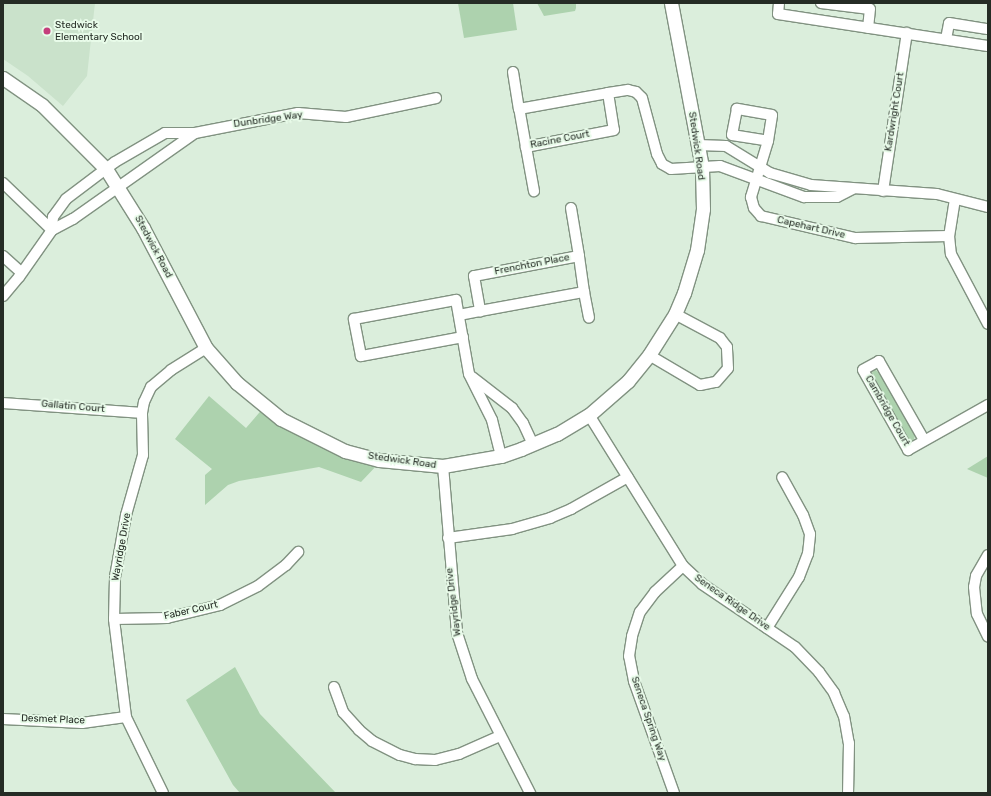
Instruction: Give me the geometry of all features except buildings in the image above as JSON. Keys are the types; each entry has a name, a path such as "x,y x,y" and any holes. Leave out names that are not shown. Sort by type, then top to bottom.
{"street":[{"name":"Stedwick Road","path":"3,78 42,105 106,169 143,228 206,348 237,383 297,429 345,451 379,460 443,466 501,456 557,434 589,415 628,381 649,355 675,314 684,293 697,250 702,209 702,167 671,3"},
{"path":"779,3 778,14 988,46"},
{"path":"821,3 870,9 868,28"},
{"path":"946,39 949,23 988,29"},
{"name":"Kardwright Court","path":"883,191 907,33"},
{"name":"Racine Court","path":"513,72 526,146 614,130 608,93"},
{"path":"519,109 628,90 636,92 642,98 646,106 652,141 662,164 671,169 720,166 804,197 837,197 853,189"},
{"name":"Dunbridge Way","path":"52,230 54,217 66,199 142,144 165,133 195,133 298,113 346,117 436,98"},
{"path":"758,180 768,141 772,115 737,108 732,135 768,141"},
{"name":"Dunbridge Way","path":"52,230 73,219 117,186 195,133"},
{"path":"526,146 534,191"},
{"path":"698,146 726,146 762,168 787,179 811,185 937,194 988,208"},
{"name":"Capehart Drive","path":"758,180 751,198 754,208 761,216 855,238 949,236"},
{"path":"3,183 52,230 22,273 3,296"},
{"path":"955,199 949,236 952,254 959,272 988,324"},
{"path":"571,208 579,256"},
{"path":"3,256 22,273"},
{"name":"Frenchton Place","path":"480,311 474,276 579,256 589,318"},
{"path":"459,315 584,292"},
{"path":"463,337 361,356 354,319 456,300 463,337 469,374 492,420 501,456"},
{"path":"649,355 700,385 716,382 728,368 727,347 720,338 675,314"},
{"name":"Wayridge Drive","path":"163,793 126,717 114,619 115,577 126,515 143,455 142,413 151,387 170,370 206,348"},
{"name":"Cambridge Court","path":"924,440 879,361 863,370 908,450 988,405"},
{"path":"469,374 512,408 523,423 533,444"},
{"name":"Gallatin Court","path":"3,403 142,413"},
{"name":"Seneca Ridge Drive","path":"589,415 683,566 702,584 795,647 820,672 834,693 844,716 849,743 848,793"},
{"name":"Wayridge Drive","path":"443,466 457,633 472,679 530,793"},
{"path":"448,538 512,528 550,518 571,509 628,477"},
{"path":"767,628 800,577 808,554 810,534 803,515 782,477"},
{"name":"Faber Court","path":"114,619 167,618 220,605 258,586 286,566 298,552"},
{"path":"988,555 976,576 974,587 977,614 988,637"},
{"name":"Seneca Spring Way","path":"674,793 634,681 629,656 640,612 655,592 683,566"},
{"path":"334,687 342,712 359,730 372,741 400,755 435,760 459,754 500,736"},
{"name":"Desmet Place","path":"3,719 82,723 126,717"}],"shaded area":[{"name":"Stedwick Elementary School","path":"3,3 95,3 87,76 63,106 28,76 3,59"},
{"path":"458,3 513,3 517,30 464,38"},
{"path":"537,3 576,3 576,8 575,11 544,16"},
{"path":"875,369 883,378 915,436 913,442 908,439 871,374"},
{"path":"209,396 246,428 265,406 380,462 361,482 319,467 239,481 228,485 205,505 205,475 212,469 175,439"},
{"path":"988,456 988,478 967,469"},
{"path":"235,667 260,714 336,793 240,793 233,785 186,700"}],"place":[{"name":"Stedwick Elementary School","path":"47,31"}]}
